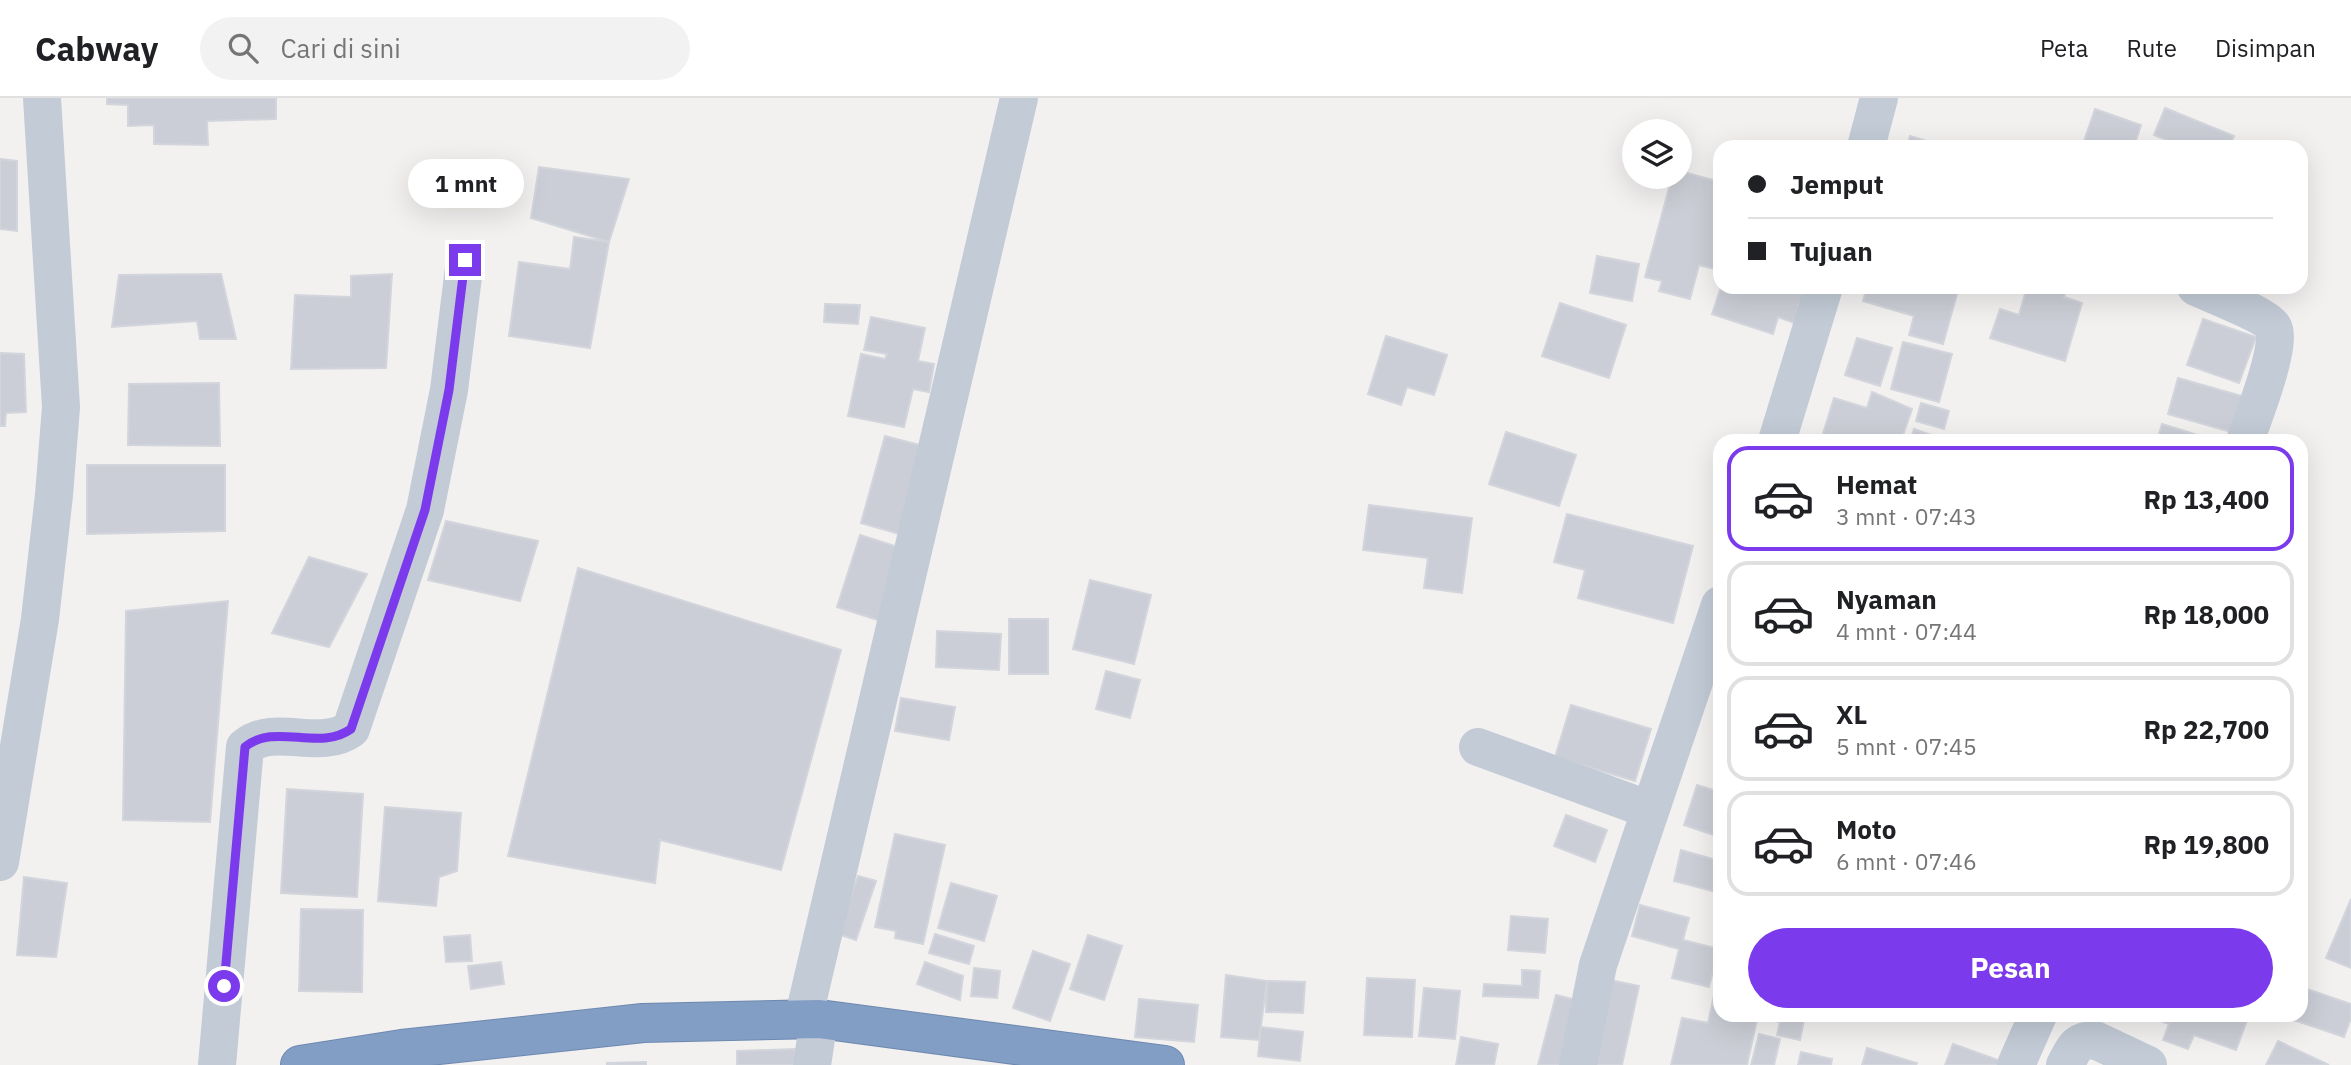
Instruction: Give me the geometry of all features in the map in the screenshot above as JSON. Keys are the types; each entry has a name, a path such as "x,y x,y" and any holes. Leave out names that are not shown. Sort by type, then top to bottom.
{"highway":[{"path":"300,1065 401,1057 643,1023 811,1019 1165,1065"}],"street":[{"path":"0,862 40,619 61,407 41,98"},
{"path":"812,1065 811,1019 1019,98"},
{"path":"1868,140 1879,98"},
{"path":"217,1065 245,747 254,740 268,737 329,740 351,729 425,510 449,390 465,260"},
{"path":"1779,434 1822,294"},
{"path":"2211,294 2272,324 2275,333 2269,371 2247,434"},
{"path":"1578,1065 1598,965 1713,626"},
{"path":"1478,747 1650,810"},
{"path":"2016,1065 2035,1022"},
{"path":"2065,1065 2076,1045 2082,1040 2095,1040 2148,1065"}],"building":[{"path":"107,98 276,98 276,119 207,121 208,145 154,144 154,125 128,126 128,105 107,104"},
{"path":"2165,108 2234,136 2232,140 2166,140 2154,135"},
{"path":"2095,109 2141,125 2136,140 2084,140"},
{"path":"0,159 17,161 17,231 0,229"},
{"path":"539,167 629,179 609,242 531,218"},
{"path":"1692,174 1713,180 1713,268 1699,265 1690,299 1659,291 1662,281 1645,277 1669,189 1692,189"},
{"path":"574,237 609,242 590,348 509,336 519,262 570,269"},
{"path":"1597,256 1639,264 1632,301 1590,293"},
{"path":"221,274 236,339 200,339 197,321 112,327 119,275"},
{"path":"392,274 386,368 291,369 295,295 351,297 351,276"},
{"path":"1719,294 1812,294 1808,307 1798,304 1800,325 1778,317 1773,334 1712,314"},
{"path":"1865,294 1957,294 1943,344 1909,335 1914,316 1863,301"},
{"path":"2025,294 2065,294 2064,297 2082,303 2065,361 1990,338 2000,309 2019,315"},
{"path":"1560,303 1626,325 1609,378 1542,356"},
{"path":"825,304 860,305 858,324 824,322"},
{"path":"871,317 925,328 918,361 934,364 929,392 913,389 904,427 848,416 861,354 885,359 887,354 864,350"},
{"path":"2203,319 2256,337 2239,383 2187,365"},
{"path":"1386,336 1447,355 1434,395 1407,387 1401,405 1368,394"},
{"path":"1857,338 1892,348 1880,386 1845,375"},
{"path":"1903,342 1952,354 1939,402 1891,389"},
{"path":"0,353 24,354 26,412 6,413 5,426 0,426"},
{"path":"2178,378 2245,397 2235,433 2168,414"},
{"path":"219,383 220,446 128,445 129,384"},
{"path":"1872,392 1912,409 1903,434 1823,434 1834,398 1867,408"},
{"path":"1921,403 1949,411 1944,429 1916,421"},
{"path":"2162,424 2194,434 2159,434"},
{"path":"1914,429 1928,434 1912,434"},
{"path":"1506,432 1576,455 1559,506 1489,484"},
{"path":"885,436 927,447 903,535 861,523"},
{"path":"87,465 225,465 225,531 87,534"},
{"path":"1369,505 1472,518 1462,593 1424,588 1428,558 1363,550"},
{"path":"1567,514 1693,546 1673,623 1578,598 1585,570 1554,562"},
{"path":"446,521 538,541 520,601 428,580"},
{"path":"860,535 904,549 881,621 837,607"},
{"path":"309,557 367,574 329,647 272,633"},
{"path":"578,568 841,650 781,870 660,840 655,883 508,856"},
{"path":"1090,580 1151,595 1134,664 1073,649"},
{"path":"228,601 210,822 123,820 126,611"},
{"path":"1009,619 1048,619 1048,674 1009,674"},
{"path":"937,631 1001,634 999,670 936,667"},
{"path":"1106,671 1140,680 1130,718 1096,709"},
{"path":"901,698 955,707 949,740 895,731"},
{"path":"1571,705 1651,729 1635,781 1555,757"},
{"path":"1697,785 1713,790 1713,835 1684,825"},
{"path":"287,789 363,794 357,897 281,893"},
{"path":"385,807 461,813 457,871 439,877 436,906 378,901"},
{"path":"1566,815 1607,830 1595,862 1554,846"},
{"path":"895,834 945,845 923,944 895,938 896,931 875,927"},
{"path":"1681,850 1713,859 1713,891 1674,881"},
{"path":"858,876 876,881 856,940 838,934"},
{"path":"24,877 67,883 56,957 17,955"},
{"path":"951,883 997,896 984,941 938,928"},
{"path":"2351,899 2351,968 2326,958"},
{"path":"1640,905 1689,918 1683,940 1713,948 1713,972 1709,987 1672,978 1679,949 1632,936"},
{"path":"301,909 363,910 362,992 299,991"},
{"path":"1511,916 1548,919 1545,953 1508,950"},
{"path":"935,934 974,946 969,964 929,953"},
{"path":"470,935 472,961 446,962 444,937"},
{"path":"1088,935 1122,946 1104,1000 1070,989"},
{"path":"1033,951 1070,964 1050,1021 1013,1008"},
{"path":"501,962 504,984 471,989 468,966"},
{"path":"925,962 963,976 960,1000 917,984"},
{"path":"974,968 1000,971 997,998 971,996"},
{"path":"1522,970 1540,971 1538,998 1483,996 1484,984 1522,986"},
{"path":"1226,975 1267,981 1259,1040 1221,1037"},
{"path":"1367,978 1415,980 1412,1037 1364,1035"},
{"path":"1610,980 1639,986 1622,1065 1592,1065"},
{"path":"1267,981 1305,982 1303,1013 1266,1012"},
{"path":"1424,988 1460,991 1455,1039 1419,1036"},
{"path":"2308,989 2351,1004 2351,1018 2344,1037 2300,1022 2308,1022"},
{"path":"1556,995 1588,1003 1573,1065 1538,1065"},
{"path":"1139,999 1198,1005 1194,1042 1135,1037"},
{"path":"1713,1000 1713,1022 1756,1022 1747,1065 1671,1065 1682,1018 1708,1023"},
{"path":"1780,1022 1804,1022 1800,1040 1777,1035"},
{"path":"2164,1022 2246,1022 2236,1050 2194,1035 2188,1049 2163,1040 2169,1024"},
{"path":"1261,1027 1303,1032 1300,1061 1258,1056"},
{"path":"1759,1034 1780,1039 1774,1065 1751,1065"},
{"path":"1461,1037 1498,1044 1494,1065 1456,1065"},
{"path":"2278,1041 2329,1065 2266,1065"},
{"path":"1953,1044 2004,1062 2003,1065 1945,1065"},
{"path":"1867,1048 1917,1063 1862,1065"},
{"path":"795,1049 795,1065 737,1065 737,1051"},
{"path":"1801,1052 1832,1059 1831,1065 1798,1065"},
{"path":"646,1062 646,1065 607,1065 607,1063"}],"route":[{"path":"224,986 245,747 254,740 268,737 329,740 351,729 425,510 449,390 465,260"}]}
